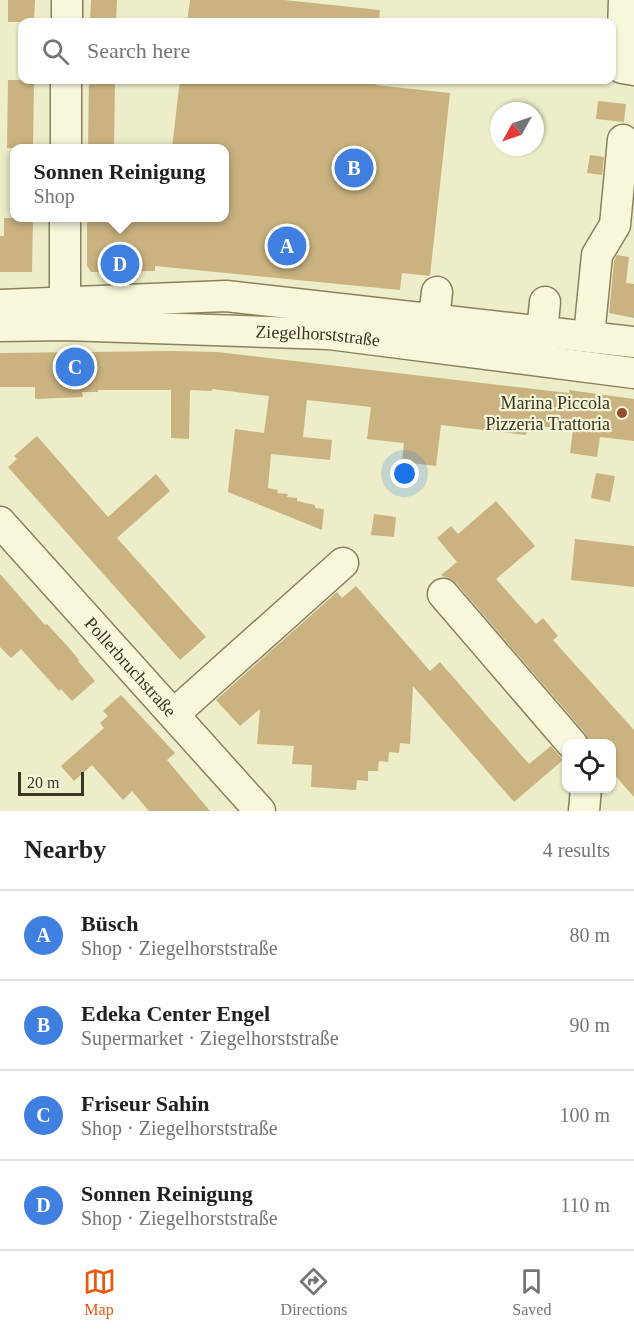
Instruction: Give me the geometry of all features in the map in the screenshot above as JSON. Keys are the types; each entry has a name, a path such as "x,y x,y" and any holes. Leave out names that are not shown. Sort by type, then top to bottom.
{"street":[{"path":"67,0 67,18"},
{"path":"624,0 622,68 634,70"},
{"path":"66,84 66,144"},
{"path":"589,336 597,255 615,225 623,140"},
{"path":"65,222 65,314"},
{"name":"Ziegelhorststraße","path":"0,326 65,314 226,296 435,305 544,316 589,336 634,342"},
{"name":"Ziegelhorststraße","path":"0,305 65,314 329,334 634,374"},
{"path":"525,359 544,316"},
{"name":"Pollerbruchstraße","path":"0,522 260,811"},
{"path":"174,714 343,563"},
{"path":"443,594 568,739"},
{"path":"585,811 586,793"}],"building":[{"path":"8,0 35,0 34,18 18,18 18,22 8,22"},
{"path":"91,0 117,0 116,18 90,18"},
{"path":"190,0 284,0 380,10 379,18 188,18"},
{"path":"8,80 18,80 18,84 34,84 33,144 10,144 10,148 7,148"},
{"path":"89,84 115,84 114,144 88,144"},
{"path":"180,84 375,84 450,93 430,276 402,273 400,290 155,266 155,271 91,272 87,266 87,222 229,222 229,144 172,144"},
{"path":"598,101 626,104 624,122 596,119"},
{"path":"590,155 604,157 602,175 587,173"},
{"path":"4,218 10,218 10,222 33,222 32,272 0,272 0,236 4,236"},
{"path":"617,255 629,257 626,283 634,284 634,318 609,313 614,261"},
{"path":"217,352 634,399 634,441 600,437 597,457 570,453 573,430 528,425 526,435 441,425 436,466 402,462 404,443 367,439 371,407 307,400 303,437 332,440 330,460 271,454 268,488 278,490 277,493 288,494 287,497 297,498 297,501 315,505 315,508 324,509 322,530 228,492 235,429 264,433 269,396 212,389 212,391 190,390 189,439 171,438 171,390 98,390 98,392 82,392 83,397 35,399 35,387 0,387 0,353"},
{"path":"37,436 108,517 156,474 170,491 117,538 206,637 180,660 8,467 17,459 14,456"},
{"path":"596,473 615,476 610,502 591,498"},
{"path":"496,501 535,546 496,579 536,624 543,618 558,636 553,640 634,730 634,797 616,777 616,739 587,739 585,733 456,583 441,575 457,562 437,538 451,526 458,534"},
{"path":"374,514 396,517 394,537 371,535"},
{"path":"575,539 634,546 634,587 571,580"},
{"path":"0,574 45,625 47,624 70,649 95,681 72,701 61,689 59,691 21,649 11,658 0,647"},
{"path":"356,586 430,671 440,662 529,764 551,746 562,761 514,802 413,686 410,744 400,743 399,753 389,752 388,762 379,761 378,771 368,771 368,781 357,780 356,790 311,787 312,765 292,764 294,746 257,744 260,709 240,726 216,700 337,592 342,598"},
{"path":"121,695 175,753 167,760 210,811 149,811 132,791 123,800 92,765 74,781 61,766 104,728 100,723 108,716 103,711"}],"place":[{"name":"Edeka Center Engel","path":"354,168"},
{"name":"Büsch","path":"287,246"},
{"name":"Sonnen Reinigung","path":"120,264"},
{"name":"Friseur Sahin","path":"75,367"},
{"name":"Marina Piccola Pizzeria Trattoria","path":"622,413"}]}
